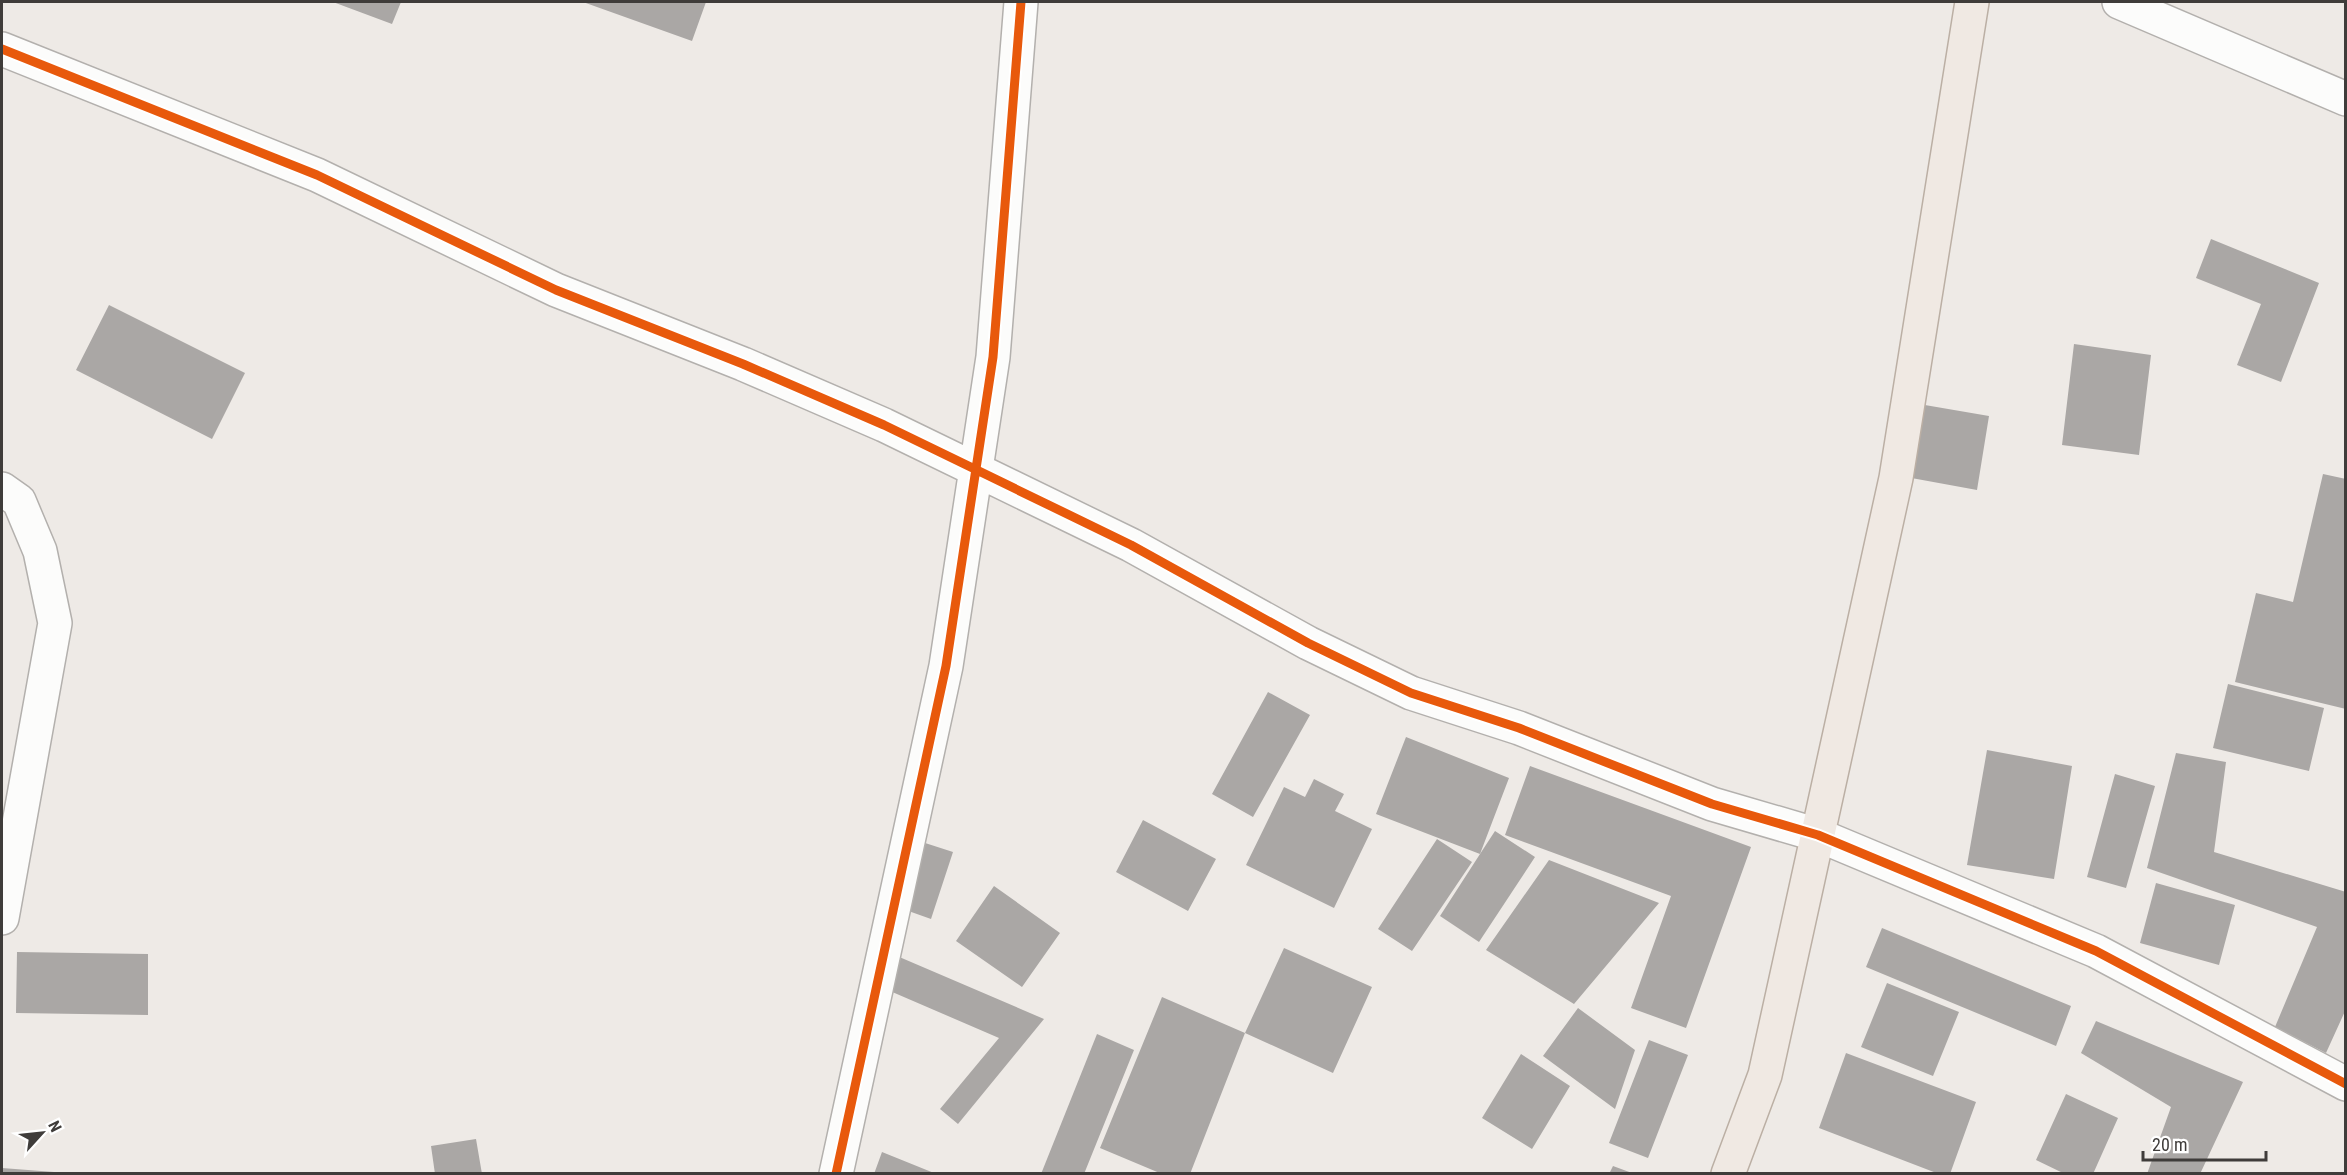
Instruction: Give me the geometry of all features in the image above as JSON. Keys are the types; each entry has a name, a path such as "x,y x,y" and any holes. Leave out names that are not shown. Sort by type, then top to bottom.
{"main road":[{"path":"1728,1173 1766,1076 1896,478 1972,2"}],"street":[{"path":"836,1173 945,666 993,357 1021,2"},
{"path":"2119,2 2346,99"},
{"path":"4,55 317,175 556,290 743,364 884,425 1131,545 1308,643 1411,693 1519,728 1712,804 1818,835 2096,951 2346,1084"},
{"path":"2,489 19,501 40,551 55,623 2,918"}],"building":[{"path":"333,2 401,2 392,24"},
{"path":"583,2 706,2 692,41"},
{"path":"2211,239 2319,283 2281,382 2237,365 2261,304 2196,278"},
{"path":"109,305 245,373 212,439 76,370"},
{"path":"2074,344 2151,355 2139,455 2062,445"},
{"path":"1919,404 1989,416 1977,490 1906,477"},
{"path":"2323,474 2346,479 2346,709 2235,682 2256,593 2293,602"},
{"path":"2228,684 2324,708 2309,771 2213,748"},
{"path":"1268,692 1310,715 1253,817 1212,794"},
{"path":"1406,737 1509,778 1480,854 1376,814"},
{"path":"1987,750 2072,766 2054,879 1967,865"},
{"path":"2176,753 2226,762 2214,852 2346,892 2346,1009 2326,1053 2275,1027 2317,927 2147,868"},
{"path":"1530,766 1751,847 1686,1028 1631,1008 1671,896 1505,835"},
{"path":"2115,774 2155,786 2126,888 2087,877"},
{"path":"1314,779 1344,794 1335,811 1372,829 1334,908 1246,865 1284,787 1305,797"},
{"path":"1143,820 1216,859 1188,911 1116,872"},
{"path":"1495,831 1535,857 1479,942 1440,916"},
{"path":"1437,839 1472,862 1412,951 1378,929"},
{"path":"922,842 953,852 931,919 900,908"},
{"path":"1549,860 1659,903 1574,1004 1486,950"},
{"path":"2156,883 2235,905 2219,965 2140,943"},
{"path":"994,886 1060,933 1022,987 956,941"},
{"path":"1882,928 2071,1006 2056,1046 1866,967"},
{"path":"1284,948 1372,987 1333,1073 1245,1033"},
{"path":"17,952 148,954 148,1015 16,1013"},
{"path":"897,956 1044,1019 958,1124 940,1109 999,1038 883,988"},
{"path":"1887,983 1959,1012 1933,1076 1861,1047"},
{"path":"1162,997 1245,1033 1190,1174 1162,1174 1100,1148"},
{"path":"1578,1008 1635,1050 1615,1109 1543,1056"},
{"path":"2096,1021 2243,1082 2200,1174 2147,1174 2171,1107 2081,1053"},
{"path":"1097,1034 1134,1050 1084,1174 1041,1174"},
{"path":"1649,1040 1688,1055 1648,1158 1609,1143"},
{"path":"1846,1053 1976,1102 1950,1174 1939,1174 1819,1128"},
{"path":"1521,1054 1570,1086 1532,1149 1482,1118"},
{"path":"2066,1094 2118,1118 2093,1174 2065,1174 2036,1160"},
{"path":"476,1139 482,1174 435,1174 431,1146"},
{"path":"882,1152 934,1173 934,1174 874,1174"},
{"path":"1613,1166 1632,1173 1632,1174 1609,1174"},
{"path":"2,1168 54,1172 54,1174 2,1174"}],"cycle path":[{"path":"836,1174 946,666 993,357 1021,2"},
{"path":"2,49 317,175 556,290 743,364 884,425 1131,545 1308,643 1411,693 1519,728 1712,804 1818,835 2096,951 2346,1084"}]}
